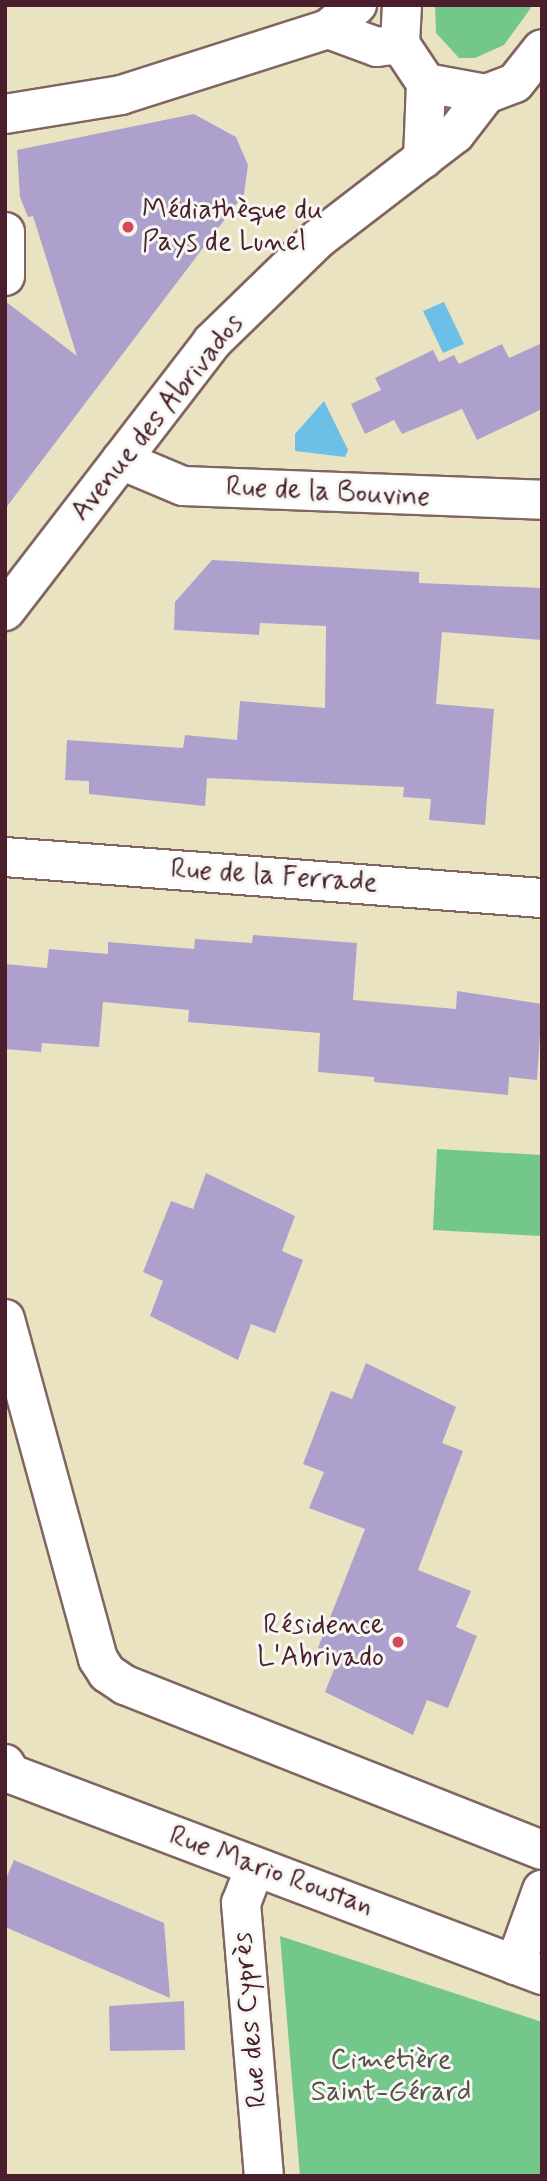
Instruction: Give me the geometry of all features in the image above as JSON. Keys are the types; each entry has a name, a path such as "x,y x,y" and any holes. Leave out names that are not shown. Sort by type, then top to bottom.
{"street":[{"path":"402,5 400,44 426,83 423,159"},
{"path":"5,114 121,95 343,17 377,47 400,44"},
{"path":"426,83 486,94 515,83 542,49"},
{"name":"Avenue des Abrivados","path":"5,611 212,342 318,239 455,134 486,94"},
{"path":"5,232 5,276"},
{"name":"Rue de la Bouvine","path":"121,460 183,486 542,500"},
{"name":"Rue de la Ferrade","path":"5,857 542,898"},
{"path":"5,1319 98,1659 107,1672 125,1685 542,1850"},
{"name":"Rue Mario Roustan","path":"5,1764 11,1774 528,1970"},
{"name":"Rue des Cyprès","path":"254,1867 241,1903 264,2176"},
{"path":"528,1970 542,1890"}],"green space":[{"path":"435,5 533,5 504,45 475,58 459,58 436,33"},
{"path":"437,1149 542,1155 542,1236 433,1230"},
{"name":"Cimetière Saint-Gérard","path":"280,1936 542,2022 542,2176 300,2176"}],"water":[{"path":"444,302 464,344 443,353 423,311"},
{"path":"324,401 348,450 345,457 295,451 295,434"}],"building":[{"name":"Médiathèque du Pays de Lunel","path":"194,114 236,137 248,165 244,194 5,509 5,301 77,356 33,216 28,217 20,197 17,150"},
{"path":"542,343 542,409 477,440 462,409 402,434 394,420 365,434 351,404 381,390 375,378 433,350 439,362 454,355 459,364 502,344 509,358"},
{"path":"212,560 419,572 419,583 542,588 542,640 442,632 436,704 494,709 485,825 429,820 431,799 403,797 404,787 207,778 205,806 89,794 89,781 65,780 67,740 183,748 185,735 237,740 240,701 325,708 326,626 260,623 259,635 174,630 175,602"},
{"path":"253,935 357,943 353,1000 456,1009 457,991 542,1004 537,1080 509,1077 508,1095 374,1082 374,1077 318,1072 320,1033 188,1022 189,1010 103,1002 99,1047 42,1043 41,1052 5,1049 5,964 47,968 49,949 108,954 108,942 194,949 195,939 252,943"},
{"path":"206,1173 295,1216 282,1251 303,1260 275,1333 251,1324 238,1360 150,1316 163,1281 143,1272 171,1201 193,1209"},
{"path":"366,1363 456,1407 442,1443 463,1451 418,1570 471,1591 456,1627 477,1636 448,1708 427,1700 413,1735 325,1692 339,1657 318,1648 365,1529 309,1508 324,1472 303,1464 331,1391 352,1399"},
{"path":"14,1860 164,1923 170,1998 5,1927 5,1881"},
{"path":"184,2001 185,2050 110,2051 109,2006"}],"place":[{"name":"Médiathèque du Pays de Lunel","path":"128,227"},
{"name":"Résidence L'Abrivado","path":"398,1642"}]}
